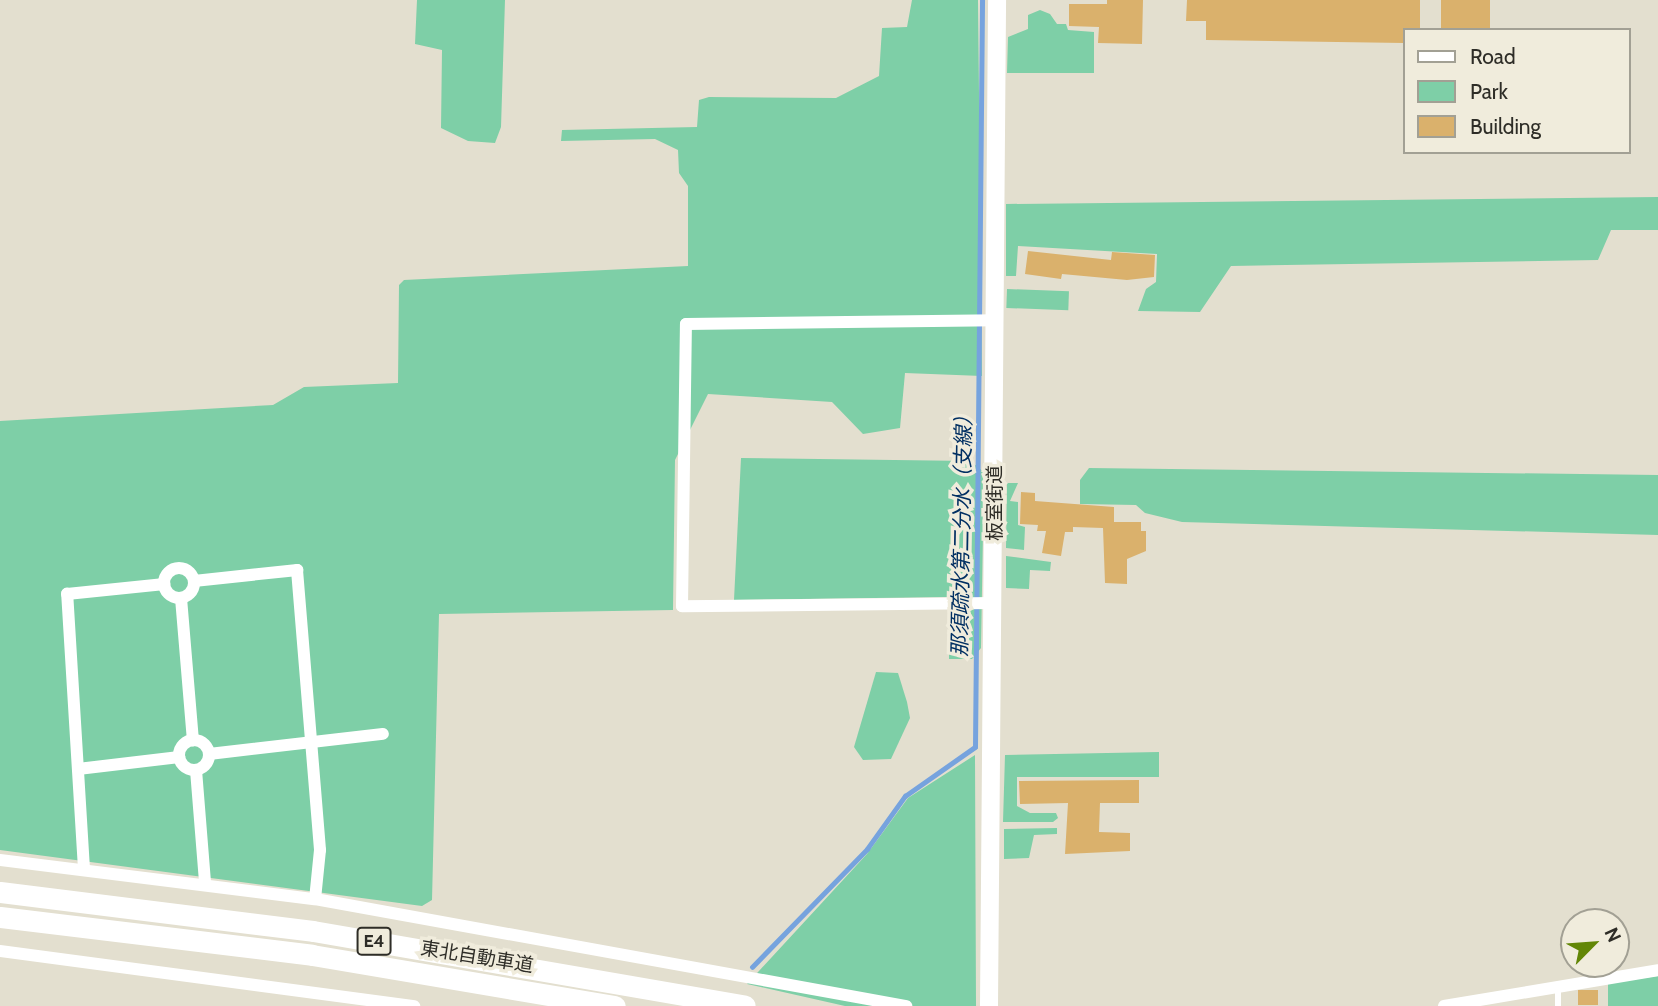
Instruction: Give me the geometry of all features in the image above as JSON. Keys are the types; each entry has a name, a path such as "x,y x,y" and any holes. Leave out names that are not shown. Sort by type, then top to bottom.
{"highway":[{"name":"東北自動車道","path":"0,892 313,931 745,1006"},
{"name":"東北自動車道","path":"0,917 312,955 615,1006"}],"main road":[{"name":"板室街道","path":"989,1006 997,0"}],"street":[{"path":"994,603 682,607 686,324 996,320"},
{"path":"180,568 188,570 194,581 191,593 181,598 172,596 164,584 169,572 180,568"},
{"path":"194,581 298,570 320,850 316,899"},
{"path":"84,869 67,594 164,584"},
{"path":"181,598 193,740"},
{"path":"209,754 383,734"},
{"path":"193,740 203,743 209,754 205,766 196,771 186,768 179,757 181,746 193,740"},
{"path":"78,769 179,757"},
{"path":"196,771 205,882"},
{"path":"0,860 205,882 316,899 906,1006"},
{"path":"0,951 414,1006"},
{"path":"1444,1006 1495,1001 1558,985 1658,970"}],"lane":[{"path":"1558,985 1558,1006"}],"green space":[{"path":"417,0 505,0 501,127 495,143 468,141 441,128 442,50 415,44"},
{"path":"912,0 978,0 982,376 905,373 900,428 863,434 832,402 708,394 675,460 673,610 439,614 432,900 422,906 0,850 0,421 273,405 304,387 398,383 399,285 404,280 688,266 688,186 679,173 678,150 655,139 561,141 562,130 697,127 699,100 709,97 836,98 879,76 882,28 907,27"},
{"path":"1040,10 1050,14 1057,24 1066,24 1068,30 1094,32 1094,73 1007,73 1008,37 1028,29 1028,15"},
{"path":"1658,197 1658,230 1611,230 1598,260 1231,266 1200,312 1138,311 1146,289 1156,282 1157,254 1018,246 1016,276 1006,276 1006,204"},
{"path":"1007,289 1069,291 1068,310 1006,308"},
{"path":"741,458 970,461 984,472 981,648 972,659 949,659 949,597 734,600"},
{"path":"1089,468 1658,475 1658,535 1182,522 1145,513 1136,505 1080,504 1080,480"},
{"path":"1007,483 1018,483 1010,501 1018,502 1018,525 1025,527 1024,550 1006,548"},
{"path":"1006,556 1051,562 1050,571 1030,570 1029,589 1006,588"},
{"path":"876,672 898,673 910,718 891,759 863,760 854,747"},
{"path":"1159,752 1159,777 1017,777 1017,806 1030,813 1056,813 1058,818 1053,822 1003,822 1005,755"},
{"path":"975,755 976,1006 845,1006 747,984 867,854 908,798"},
{"path":"1057,828 1057,834 1034,835 1029,858 1004,859 1004,829"},
{"path":"1658,976 1658,1006 1608,1006 1608,983"}],"building":[{"path":"1107,0 1143,0 1142,44 1098,43 1099,27 1069,26 1069,4 1107,4"},
{"path":"1187,0 1420,0 1420,28 1402,28 1402,43 1206,40 1206,21 1186,21"},
{"path":"1441,0 1490,0 1490,28 1441,28"},
{"path":"1028,251 1111,260 1112,252 1155,255 1154,277 1127,280 1062,274 1061,279 1025,274"},
{"path":"1021,492 1035,493 1035,501 1114,507 1114,522 1141,522 1141,531 1146,531 1146,551 1127,559 1127,584 1105,583 1103,528 1073,527 1073,532 1065,532 1061,556 1042,553 1046,531 1037,531 1038,525 1020,524"},
{"path":"1139,780 1139,803 1100,803 1099,832 1130,833 1130,851 1065,854 1068,803 1020,804 1019,781"},
{"path":"1578,990 1598,990 1598,1005 1578,1005"}],"waterway":[{"name":"那須疏水第二分水（支線）","path":"752,967 867,849 905,796 975,747 982,0"}]}
